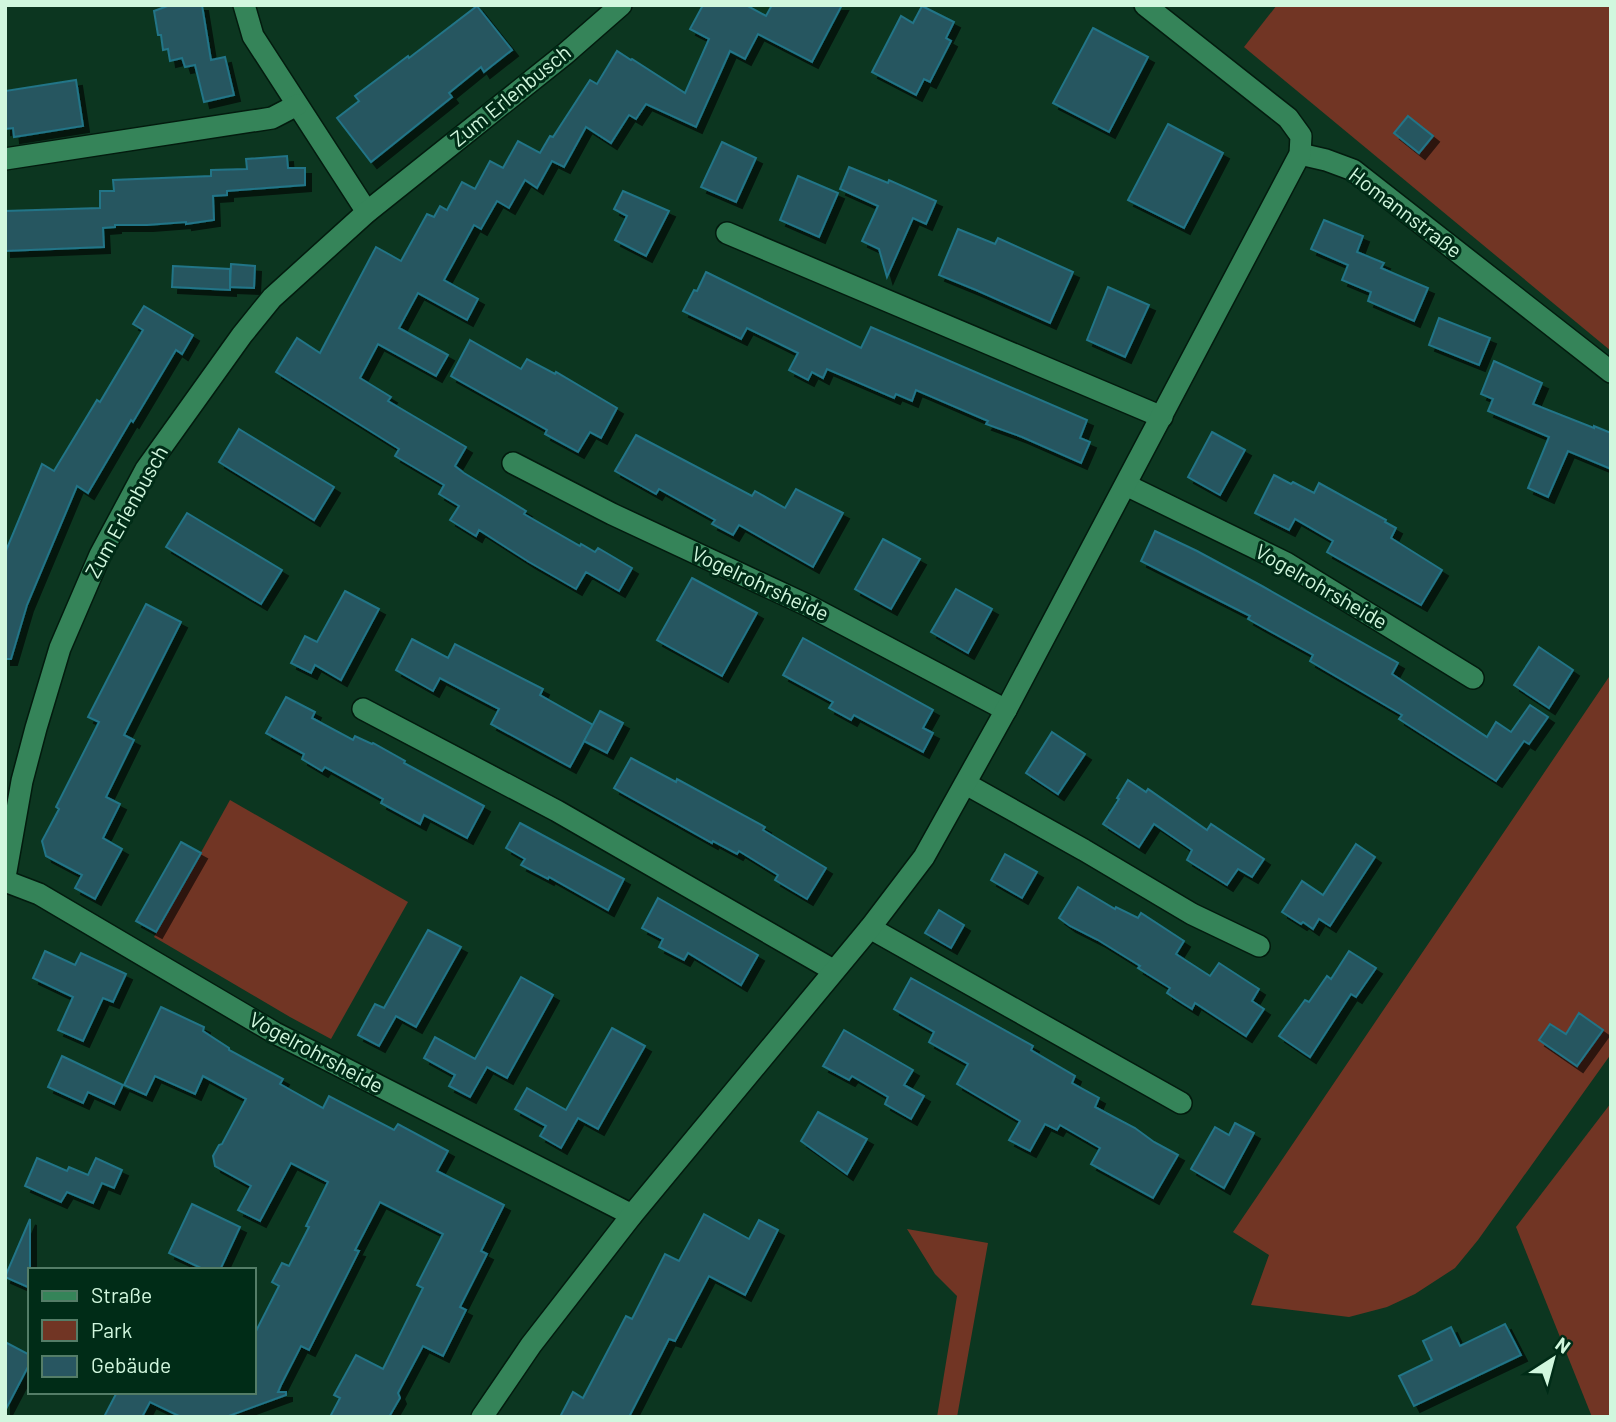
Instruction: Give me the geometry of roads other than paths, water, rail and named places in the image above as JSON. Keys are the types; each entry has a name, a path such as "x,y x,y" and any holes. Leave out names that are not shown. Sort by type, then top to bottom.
{"street":[{"path":"244,5 253,36 367,212"},
{"name":"Zum Erlenbusch","path":"5,879 22,781 60,648 100,555 146,469 242,335 272,298 367,212 565,54 621,5"},
{"path":"482,1417 531,1345 632,1215 870,928 924,857 1006,710 1300,154 1301,136 1288,118 1145,5"},
{"path":"5,159 272,118 297,105"},
{"name":"Homannstraße","path":"1300,154 1353,170 1611,372"},
{"path":"727,233 1162,417"},
{"name":"Vogelrohrsheide","path":"513,463 612,514 809,606 1006,710"},
{"name":"Vogelrohrsheide","path":"1126,485 1286,563 1473,678"},
{"path":"363,709 557,811 833,970"},
{"path":"966,784 1192,914 1259,946"},
{"name":"Vogelrohrsheide","path":"5,879 39,894 275,1033 632,1215"},
{"path":"870,928 1181,1103"}]}
